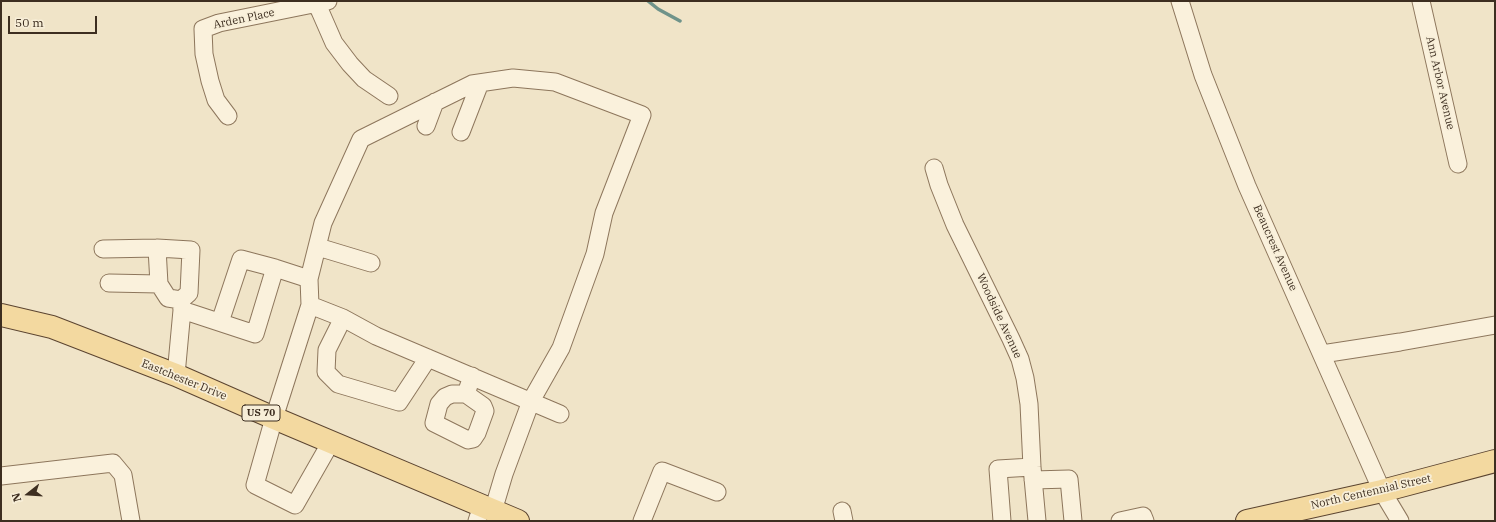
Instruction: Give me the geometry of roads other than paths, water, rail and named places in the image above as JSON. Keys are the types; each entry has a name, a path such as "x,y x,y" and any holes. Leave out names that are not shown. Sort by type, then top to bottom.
{"main road":[{"name":"Eastchester Drive","path":"1,315 52,328 176,375 331,442 484,512 518,521"},
{"name":"North Centennial Street","path":"1246,521 1382,491 1495,461"}],"street":[{"name":"Beaucrest Avenue","path":"1180,1 1203,75 1247,186 1382,491 1400,521"},
{"name":"Ann Arbor Avenue","path":"1421,1 1458,164"},
{"path":"319,2 320,11 334,43 364,79 389,96"},
{"name":"Arden Place","path":"228,116 216,100 210,81 204,54 203,28 219,23 319,2"},
{"path":"331,442 295,505 255,485 274,418 310,305 309,279 323,223 361,139 472,84 513,78 555,82 642,115 604,213 595,254 561,348 531,401 504,474 484,512"},
{"path":"461,132 480,83"},
{"path":"426,126 435,102"},
{"name":"Woodside Avenue","path":"934,168 955,225 1020,359 1029,404 1037,521"},
{"path":"318,247 371,263"},
{"path":"157,248 159,284 168,298 220,322 255,334 276,268"},
{"path":"103,249 157,248 190,250 189,293 181,305 176,375"},
{"path":"220,322 240,259 276,268 309,279"},
{"path":"109,282 159,284"},
{"path":"310,305 343,318 376,336 560,414"},
{"path":"343,318 326,350 326,372 338,384 399,402 428,358"},
{"path":"1322,354 1495,325"},
{"path":"466,394 472,376"},
{"path":"1,476 113,463 123,475 131,521"},
{"path":"1002,521 998,469 1069,479 1073,521"},
{"path":"642,521 662,471 717,492"},
{"path":"1120,521 1143,516 1145,521"}],"waterway":[{"path":"648,1 658,9 680,21"}]}
